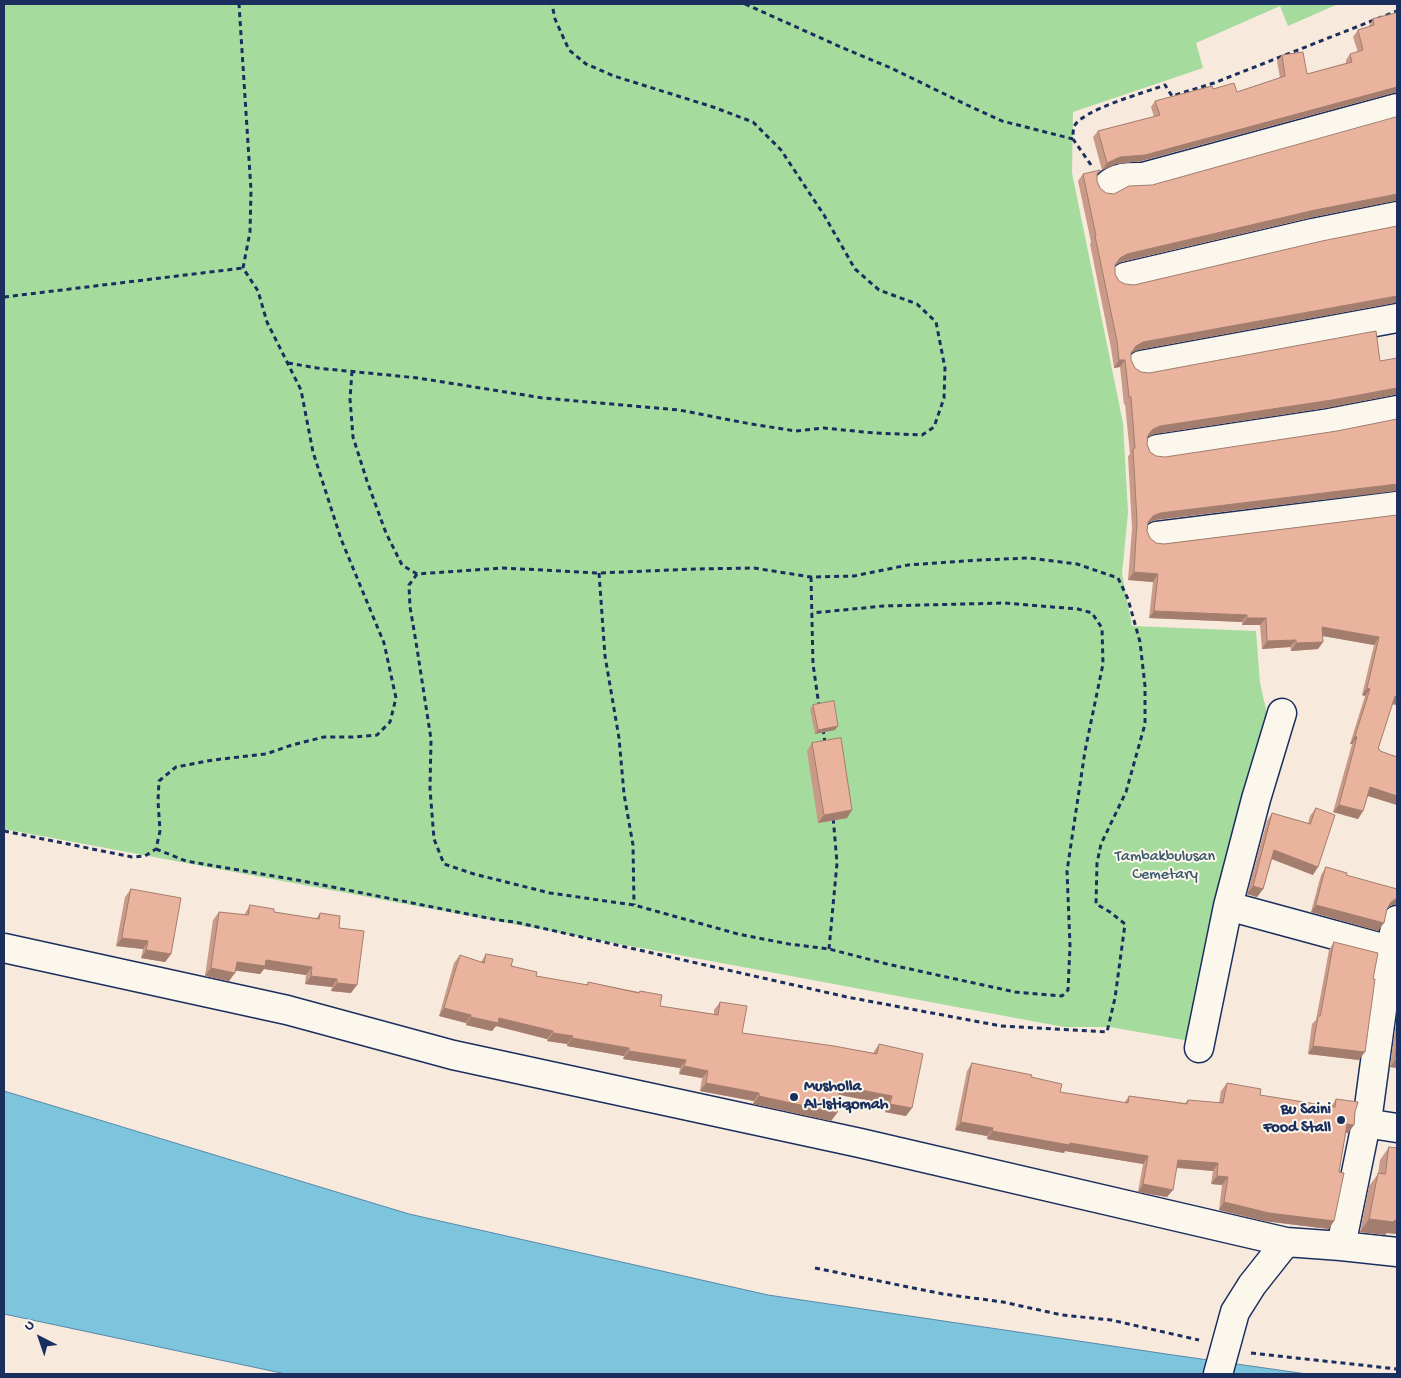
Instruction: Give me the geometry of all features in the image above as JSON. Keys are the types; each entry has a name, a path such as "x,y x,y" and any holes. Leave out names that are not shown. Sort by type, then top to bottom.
{"street":[{"path":"1107,186 1112,180 1119,178 1143,176 1397,108"},
{"path":"1125,277 1313,233 1397,216"},
{"path":"1141,365 1397,318"},
{"path":"1157,449 1329,423 1397,410"},
{"path":"1157,536 1397,506"},
{"path":"1199,1048 1228,906 1256,799 1282,714"},
{"path":"1228,906 1390,950"},
{"path":"1341,1246 1366,1118 1390,950 1397,920"},
{"path":"4,948 287,1010 453,1055 860,1143 1286,1242 1397,1252"},
{"path":"1366,1118 1397,1128"},
{"path":"1222,1358 1235,1312 1252,1285 1286,1242"}],"path":[{"path":"156,850 160,831 159,780 176,767 213,760 266,754 324,737 353,737 377,734 390,722 396,698 384,642 341,539 313,452 301,390 267,322 258,291 243,268 250,232 251,190 239,4"},
{"path":"288,363 317,368 418,378 543,398 679,410 796,431 824,428 922,435 934,427 944,398 945,368 936,322 917,304 879,290 855,269 824,216 781,150 753,122 614,76 586,64 569,50 555,19 552,4"},
{"path":"745,4 891,68 967,106 1002,121 1073,139 1107,186"},
{"path":"1073,139 1074,126 1083,116 1100,108 1166,85 1172,96 1214,83 1397,11"},
{"path":"4,297 243,268"},
{"path":"4,831 132,857 145,856 156,850 186,861 298,880 515,922 847,997 1001,1026 1107,1032 1115,998 1125,924 1096,904 1097,863 1101,844 1126,792 1145,724 1145,686 1140,642 1128,599 1118,578 1076,564 1029,558 915,564 854,576 811,577 754,568 599,573 503,568 417,574 402,565 386,533 364,472 353,437 350,399 352,372"},
{"path":"599,573 606,656 619,738 624,794 633,845 634,905"},
{"path":"417,574 409,585 410,607 431,739 430,788 434,839 444,864 474,874 550,893 634,905 738,934 829,950 1016,992 1062,996 1068,990 1070,946 1067,870 1085,751 1103,664 1102,628 1092,613 1078,609 1004,603 883,606 812,612"},
{"path":"811,577 813,664 820,711"},
{"path":"822,721 825,749"},
{"path":"829,950 837,863 832,807"},
{"path":"815,1268 943,1294 1003,1302 1062,1314 1111,1320 1168,1332 1222,1358 1250,1353 1397,1369"}],"green space":[{"name":"Tambakbulusan Cemetary","path":"4,4 1338,4 1288,26 1280,6 1196,43 1203,68 1073,112 1072,173 1123,423 1128,512 1122,574 1132,626 1256,631 1260,683 1269,722 1195,1042 1110,1027 1064,1027 4,829"}],"water":[{"path":"4,1091 409,1214 768,1295 1307,1374 286,1374 4,1314"}],"building":[{"path":"1397,13 1397,87 1145,155 1120,157 1107,163 1098,131 1160,115 1155,101 1212,86 1213,89 1234,83 1237,92 1285,76 1282,55 1303,52 1307,74 1352,62 1350,54 1363,50 1358,30 1374,25 1373,19"},
{"path":"1397,117 1397,194 1315,210 1127,254 1120,258 1115,265 1115,274 1119,281 1134,285 1322,241 1397,226 1397,296 1143,342 1136,346 1131,353 1131,360 1135,368 1141,372 1149,373 1376,331 1380,361 1397,358 1397,388 1332,400 1160,426 1153,429 1148,435 1147,444 1150,452 1156,456 1165,457 1337,431 1397,419 1397,484 1160,513 1153,516 1148,522 1147,531 1150,538 1156,543 1164,544 1397,515 1397,697 1395,696 1378,749 1397,757 1397,796 1370,787 1363,811 1339,805 1357,737 1355,736 1370,689 1367,688 1379,637 1322,627 1323,642 1296,643 1296,640 1267,641 1266,618 1247,618 1247,615 1154,611 1158,574 1134,572 1137,521 1133,449 1135,448 1131,397 1129,397 1125,360 1119,360 1117,341 1083,174 1100,170 1097,174 1097,181 1100,188 1106,193 1114,194 1129,186 1152,185"},
{"path":"834,701 838,726 818,730 813,705"},
{"path":"841,738 852,810 824,815 812,743"},
{"path":"1316,808 1335,815 1318,867 1274,850 1263,889 1253,886 1272,813 1310,824"},
{"path":"1326,867 1347,873 1346,875 1397,889 1397,898 1391,902 1387,909 1384,923 1316,905"},
{"path":"131,889 181,898 171,954 146,950 148,941 122,938"},
{"path":"250,905 274,909 274,912 319,919 320,913 340,916 339,928 364,931 357,985 337,983 337,979 311,976 312,967 266,960 265,966 237,962 235,973 211,968 219,912 248,915"},
{"path":"1334,942 1378,953 1373,979 1375,979 1365,1052 1313,1046"},
{"path":"486,954 513,959 511,966 537,972 536,976 588,985 588,982 639,993 640,991 662,995 660,1006 718,1015 720,1002 747,1006 742,1033 877,1054 879,1044 923,1054 912,1108 890,1104 892,1096 840,1086 837,1113 759,1096 759,1093 706,1083 708,1071 684,1066 686,1060 629,1051 629,1048 572,1038 573,1036 553,1033 553,1031 499,1018 498,1023 444,1008 460,955 484,963"},
{"path":"972,1063 1032,1075 1031,1077 1062,1084 1060,1092 1128,1103 1129,1096 1187,1104 1188,1100 1223,1103 1227,1083 1261,1089 1260,1095 1335,1107 1336,1099 1358,1102 1354,1125 1347,1124 1339,1172 1344,1173 1334,1221 1269,1213 1224,1202 1228,1177 1217,1176 1218,1163 1178,1160 1173,1190 1143,1184 1148,1156 1070,1143 1069,1145 992,1131 993,1128 961,1122"},
{"path":"1389,1147 1397,1148 1397,1220 1394,1222 1369,1219 1378,1173 1385,1174"}],"place":[{"name":"Musholla Al-Istiqomah","path":"794,1097"},
{"name":"Bu Saini Food Stall","path":"1341,1120"}]}
